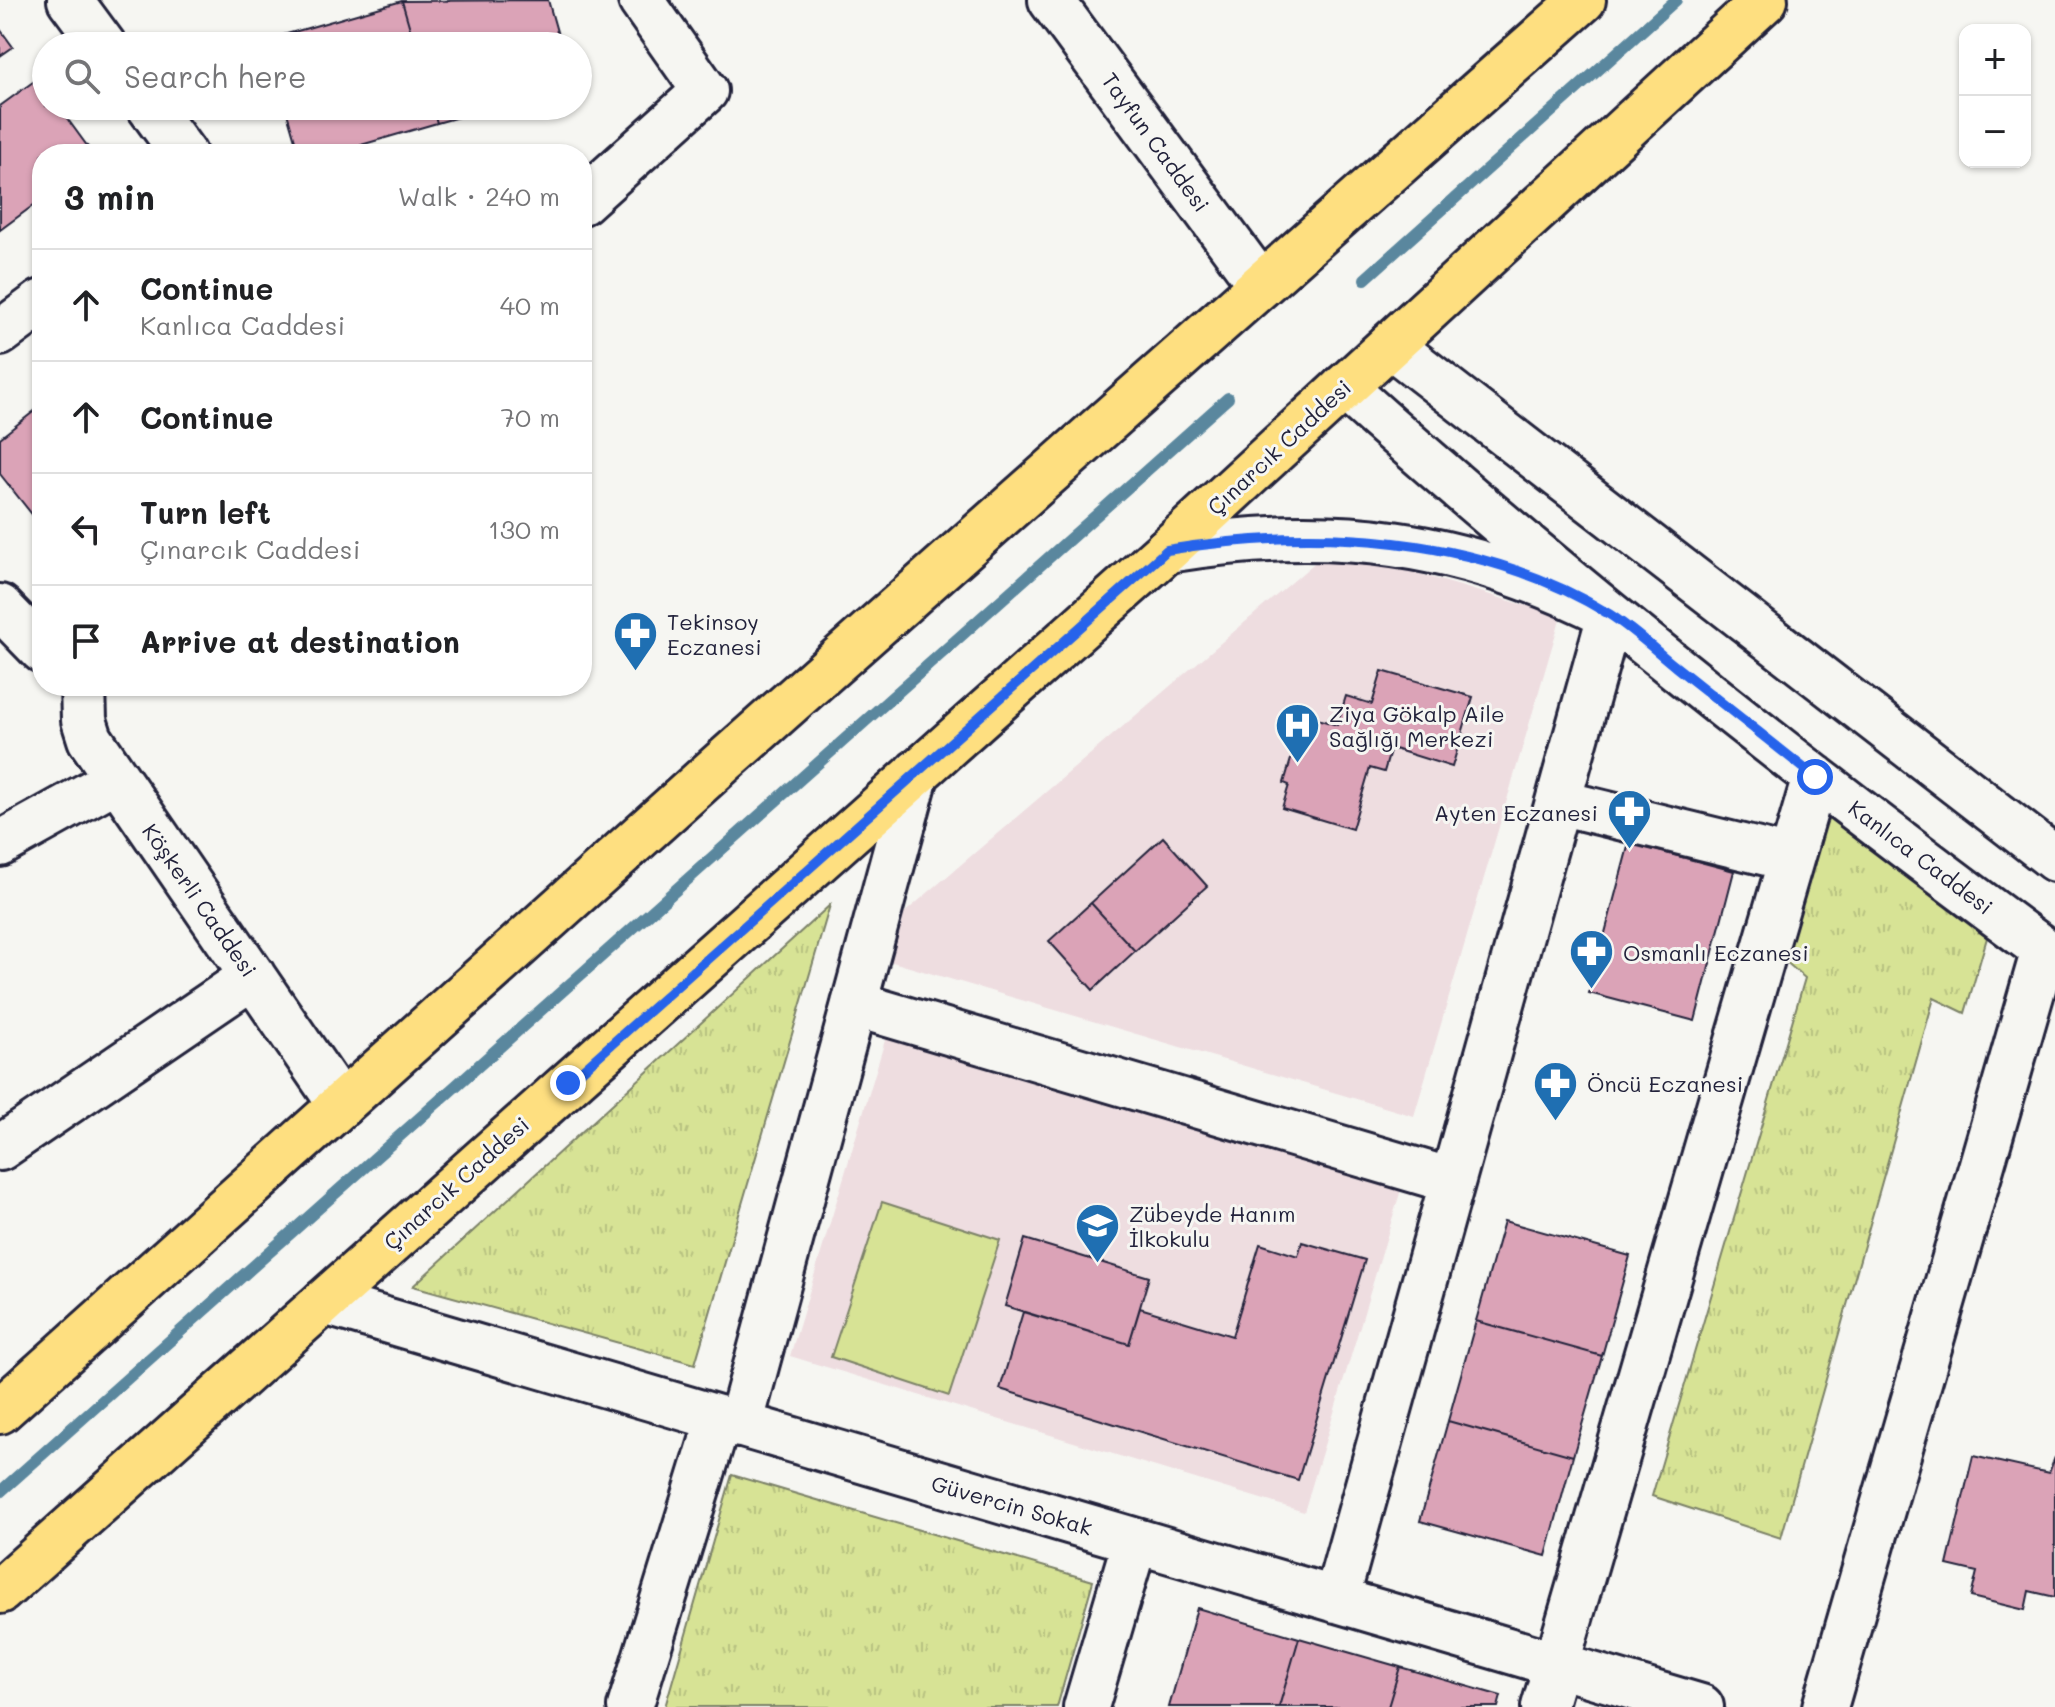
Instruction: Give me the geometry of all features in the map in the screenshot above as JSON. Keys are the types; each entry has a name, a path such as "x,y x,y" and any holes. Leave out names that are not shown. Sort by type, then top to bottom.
{"main road":[{"path":"0,1411 1583,0"},
{"name":"Çınarcık Caddesi","path":"0,1591 1167,550 1765,0"}],"street":[{"path":"70,0 94,32"},
{"path":"592,193 705,91 641,0"},
{"name":"Tayfun Caddesi","path":"1051,0 1261,285"},
{"path":"159,120 177,144"},
{"path":"0,333 32,309"},
{"path":"1390,345 2055,859"},
{"name":"Kanlıca Caddesi","path":"1344,387 1480,510 1610,615 1815,777 2050,954"},
{"path":"1167,550 1268,537 1318,537 1399,545 1489,563 1547,583 1610,615 1336,1600"},
{"path":"0,607 32,640"},
{"name":"Köşkerli Caddesi","path":"83,696 84,720 90,739 341,1105"},
{"path":"630,1707 729,1421 854,1004 917,772"},
{"path":"1544,1707 1815,777"},
{"path":"0,844 117,779"},
{"path":"1558,802 1791,859"},
{"path":"1825,1707 2050,954"},
{"path":"0,1148 253,976"},
{"path":"854,1004 1452,1181"},
{"name":"Güvercin Sokak","path":"324,1302 1701,1707"},
{"path":"1086,1707 1135,1541"}],"shaded area":[{"name":"Ziya Gökalp Aile Sağlığı Merkezi","path":"1332,548 1561,616 1414,1116 889,961 903,914"},
{"name":"Zübeyde Hanım İlkokulu","path":"892,1017 1406,1173 1304,1512 790,1356"}],"green space":[{"path":"1830,807 1991,924 1965,1013 1934,998 1781,1538 1652,1496 1805,978 1778,955"},
{"path":"830,905 695,1364 413,1286"},
{"path":"882,1202 1000,1240 949,1396 831,1357"},
{"path":"732,1475 1093,1581 1057,1707 665,1707"}],"building":[{"path":"548,0 557,32 411,32 402,1"},
{"path":"402,1 411,32 294,32"},
{"path":"0,29 13,47 0,56"},
{"path":"32,83 32,120 68,120 86,144 32,144 32,206 0,230 0,106"},
{"path":"289,120 436,120 437,123 365,144 296,144"},
{"path":"32,413 32,514 0,474 0,438"},
{"path":"1382,671 1473,697 1452,767 1391,748 1384,772 1370,768 1352,829 1282,808 1289,785 1284,783 1304,715 1337,725 1346,696 1372,704"},
{"path":"1163,837 1207,886 1135,951 1091,903"},
{"path":"1629,843 1734,871 1695,1021 1589,993"},
{"path":"1091,903 1135,951 1093,990 1049,941"},
{"path":"1504,1221 1630,1256 1602,1356 1476,1321"},
{"path":"1025,1239 1149,1277 1129,1344 1005,1306"},
{"path":"1302,1242 1365,1260 1298,1480 1000,1389 1023,1312 1129,1344 1140,1308 1232,1336 1260,1244 1298,1256"},
{"path":"1476,1321 1602,1356 1573,1456 1448,1421"},
{"path":"1448,1421 1573,1456 1546,1556 1420,1521"},
{"path":"1973,1456 2049,1473 2055,1457 2055,1597 2029,1591 2025,1610 1971,1597 1977,1572 1947,1565"},
{"path":"1197,1608 1299,1638 1279,1707 1169,1707"},
{"path":"1299,1638 1400,1667 1388,1707 1279,1707"},
{"path":"1400,1667 1501,1696 1498,1707 1388,1707"}],"waterway":[{"path":"1365,279 1676,0"},
{"path":"0,1492 1228,398"}],"place":[{"name":"Tekinsoy Eczanesi","path":"636,673"},
{"name":"Ziya Gökalp Aile Sağlığı Merkezi","path":"1298,765"},
{"name":"Ayten Eczanesi","path":"1629,851"},
{"name":"Osmanlı Eczanesi","path":"1592,991"},
{"name":"Öncü Eczanesi","path":"1556,1122"},
{"name":"Zübeyde Hanım İlkokulu","path":"1098,1265"}],"route":[{"path":"568,1083 1167,550 1268,537 1369,540 1430,549 1489,563 1547,583 1610,615 1815,777"}]}
